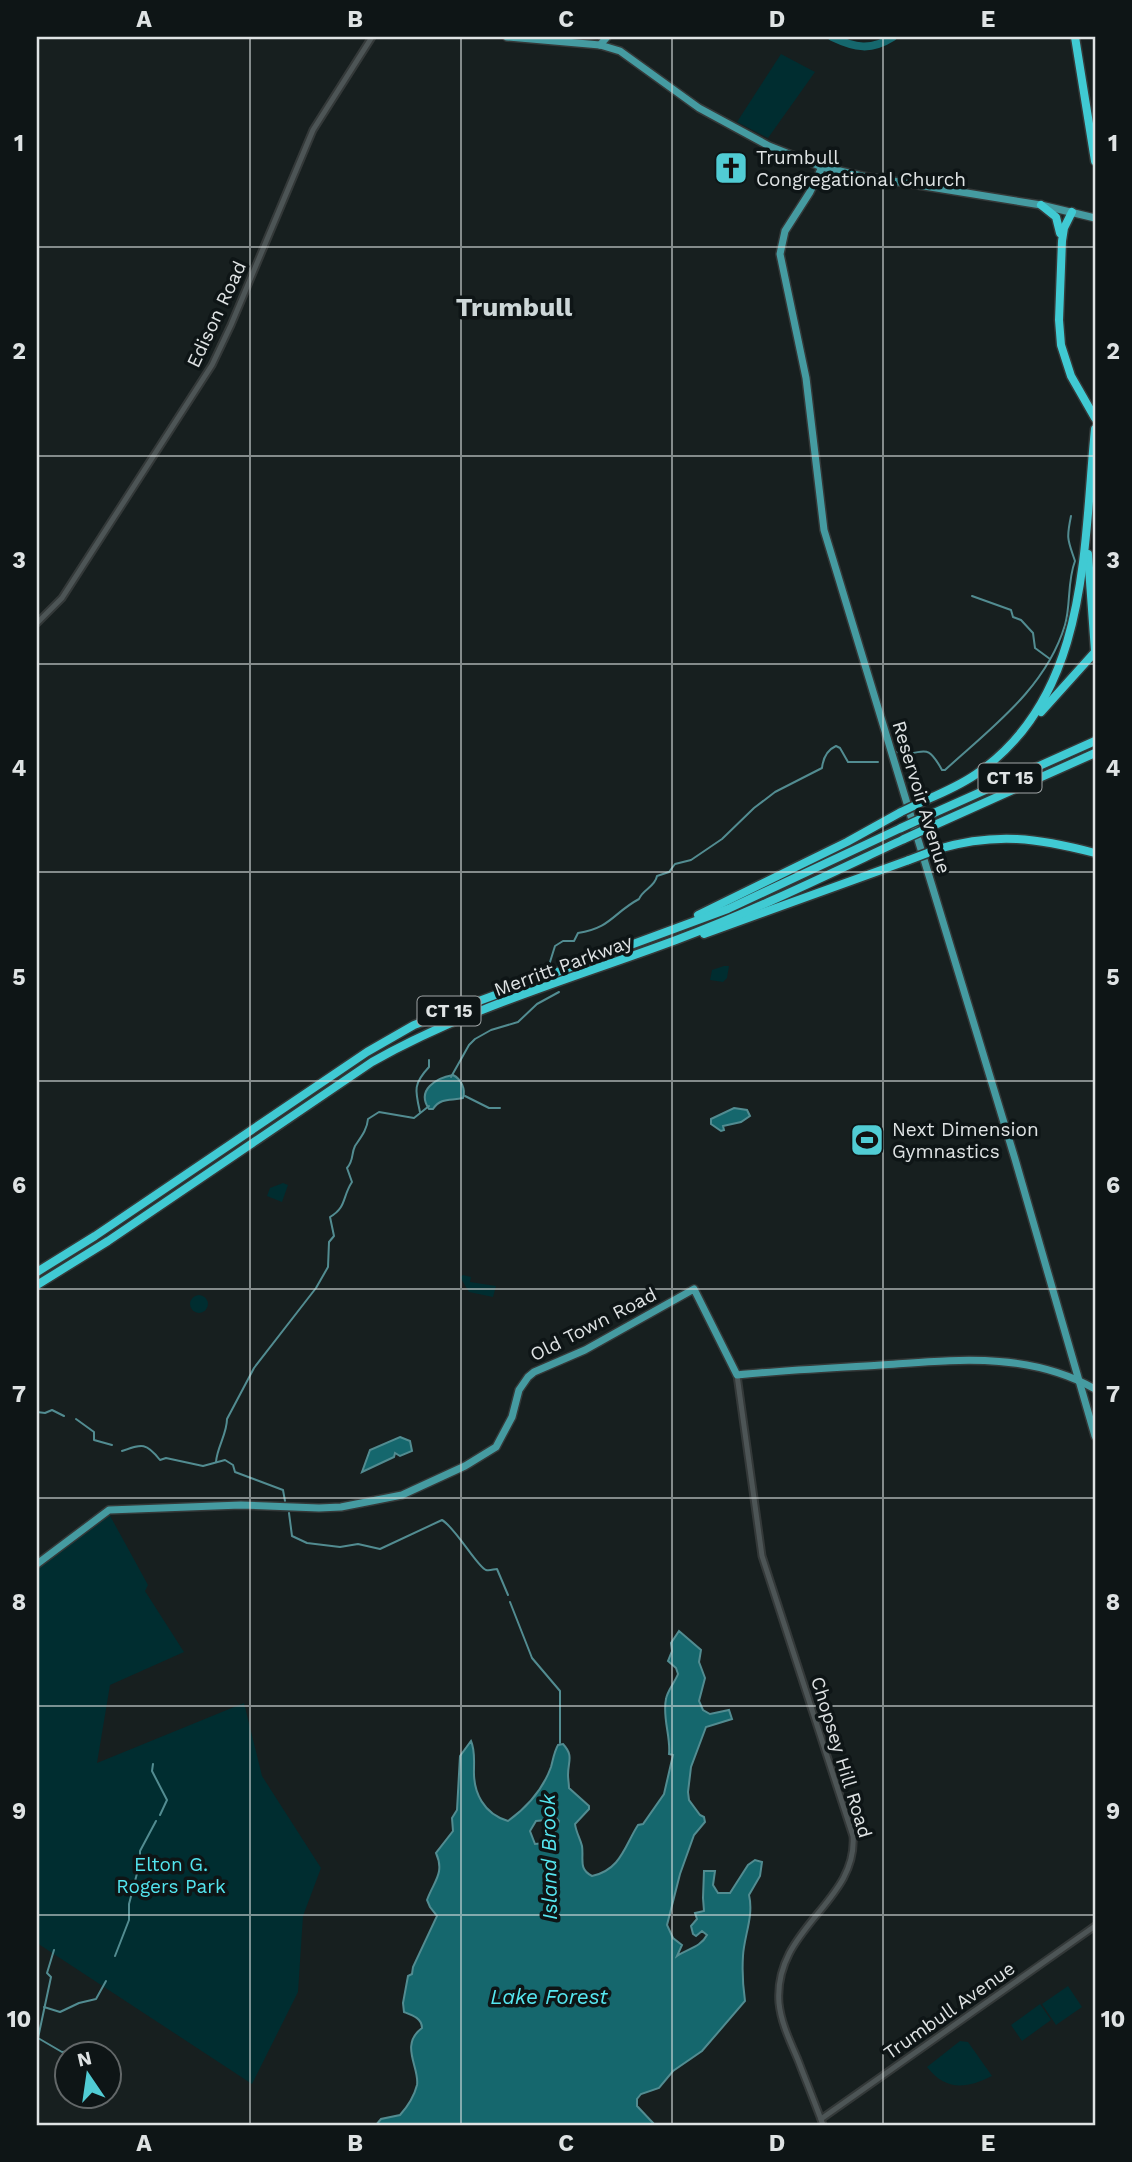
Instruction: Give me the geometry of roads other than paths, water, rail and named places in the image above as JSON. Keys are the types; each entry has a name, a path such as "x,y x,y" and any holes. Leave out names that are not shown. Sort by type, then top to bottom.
{"highway":[{"path":"1074,37 1095,161"},
{"path":"1041,205 1054,214 1058,221 1061,246"},
{"path":"1072,212 1064,228 1061,246 1061,345 1068,369 1095,418"},
{"path":"1010,746 1044,700 1072,632 1079,592 1095,429"},
{"path":"637,944 643,937 749,891 978,774 1010,746 1095,651 1088,566 1090,484"},
{"name":"Merritt Parkway","path":"37,1272 67,1255 388,1039 440,1014 728,909 1095,741"},
{"name":"Merritt Parkway","path":"37,1285 108,1241 372,1062 412,1039 448,1023 648,951 734,916 1095,753"},
{"path":"648,951 663,949 960,843 1002,837 1039,840 1095,853"}],"main road":[{"path":"508,37 598,41 624,53 683,98 715,117 769,146 822,167 855,175 1041,205 1095,219"},
{"path":"598,41 607,37"},
{"name":"Reservoir Avenue","path":"822,167 810,192 785,231 780,254 806,377 824,530 1017,1166 1095,1436"},
{"name":"Old Town Road","path":"37,1564 109,1510 241,1505 319,1508 365,1503 402,1495 465,1466 496,1447 512,1417 519,1390 534,1372 585,1350 694,1289 737,1375"},
{"path":"737,1375 992,1359 1078,1379 1095,1389"}],"street":[{"name":"Edison Road","path":"37,623 62,598 212,365 232,325 307,142 372,37"},
{"name":"Chopsey Hill Road","path":"737,1375 762,1556 853,1836 853,1858 847,1876 793,1943 780,1986 782,2021 822,2122"},
{"name":"Trumbull Avenue","path":"822,2122 1095,1926"}],"water":[{"path":"453,1075 462,1085 463,1098 443,1101 429,1109 426,1091 440,1079"},
{"path":"734,1108 747,1110 750,1116 741,1122 723,1126 724,1130 721,1131 711,1124 711,1119"},
{"path":"400,1437 410,1441 412,1451 400,1456 395,1453 394,1457 362,1472 370,1450"},
{"name":"Lake Forest","path":"679,1631 701,1650 699,1662 705,1678 699,1701 703,1710 710,1714 729,1710 732,1719 706,1727 691,1767 689,1800 704,1817 705,1822 694,1835 680,1874 667,1925 673,1938 682,1945 677,1956 698,1945 707,1935 702,1931 696,1936 691,1926 697,1919 695,1913 704,1911 704,1871 715,1871 713,1885 718,1893 730,1893 748,1865 755,1860 762,1862 760,1876 749,1895 750,1911 743,1962 745,2001 702,2051 673,2071 659,2088 641,2094 637,2099 637,2106 655,2125 376,2125 381,2119 400,2115 417,2085 411,2049 415,2035 422,2025 416,2017 404,2012 403,2003 408,1976 412,1974 437,1916 427,1900 439,1872 436,1853 453,1831 452,1818 457,1810 460,1756 471,1741 478,1794 486,1808 508,1821 539,1790 548,1775 558,1745 563,1744 569,1755 569,1788 589,1806 575,1824 582,1846 583,1867 592,1876 602,1873 616,1863 638,1825 643,1824 664,1794 673,1755 669,1754 665,1706 668,1693 678,1674 668,1661 672,1651 671,1643","holes":["554,1816 559,1821 552,1836 546,1842 535,1844 530,1831 536,1821"]}],"waterway":[{"path":"832,37 848,44 863,46 877,44 893,37"},
{"path":"897,752 927,752 942,770 945,770 999,722 1031,687 1056,648 1065,625 1075,561 1068,540 1071,516"},
{"path":"972,596 1011,610 1013,617 1021,620 1033,633 1035,648 1050,659"},
{"path":"550,962 555,946 563,941 574,941 578,933 598,928 611,919 639,899 657,876 669,872 675,864 691,860 722,839 775,792 822,768 826,755 836,746 848,762 878,762"},
{"path":"451,1077 475,1039 491,1030 518,1022 537,1004 559,992"},
{"path":"420,1112 417,1088 420,1078 429,1067 429,1060"},
{"path":"465,1096 489,1108 500,1108"},
{"path":"216,1462 227,1419 254,1368 316,1288 328,1267 329,1242 334,1236 330,1217 342,1205 352,1182 347,1168 368,1119 379,1112 414,1118 429,1106"},
{"name":"Island Brook","path":"37,1412 52,1410 64,1416"},
{"name":"Island Brook","path":"76,1419 94,1432 94,1440 112,1445"},
{"name":"Island Brook","path":"122,1451 143,1446 160,1460 166,1458 203,1466 225,1460 233,1465 235,1472 283,1490 285,1501"},
{"name":"Island Brook","path":"289,1513 292,1536 307,1543 340,1547 358,1544 380,1549 442,1520 482,1568 497,1569 508,1595"},
{"name":"Island Brook","path":"510,1602 532,1658 560,1691 560,1743"},
{"path":"153,1764 152,1771 167,1800 160,1815"},
{"path":"115,1956 129,1920 129,1904 140,1862 140,1851 156,1821"},
{"path":"52,2046 38,2038 51,1977 47,1973 54,1950"},
{"path":"44,2007 60,2012 96,1999 106,1981"}],"place":[{"name":"Trumbull Congregational Church","path":"731,168"},
{"name":"Next Dimension Gymnastics","path":"867,1140"}],"district":[{"name":"Trumbull","path":"514,307"}],"park label":[{"name":"Elton G. Rogers Park","path":"171,1875"}]}
